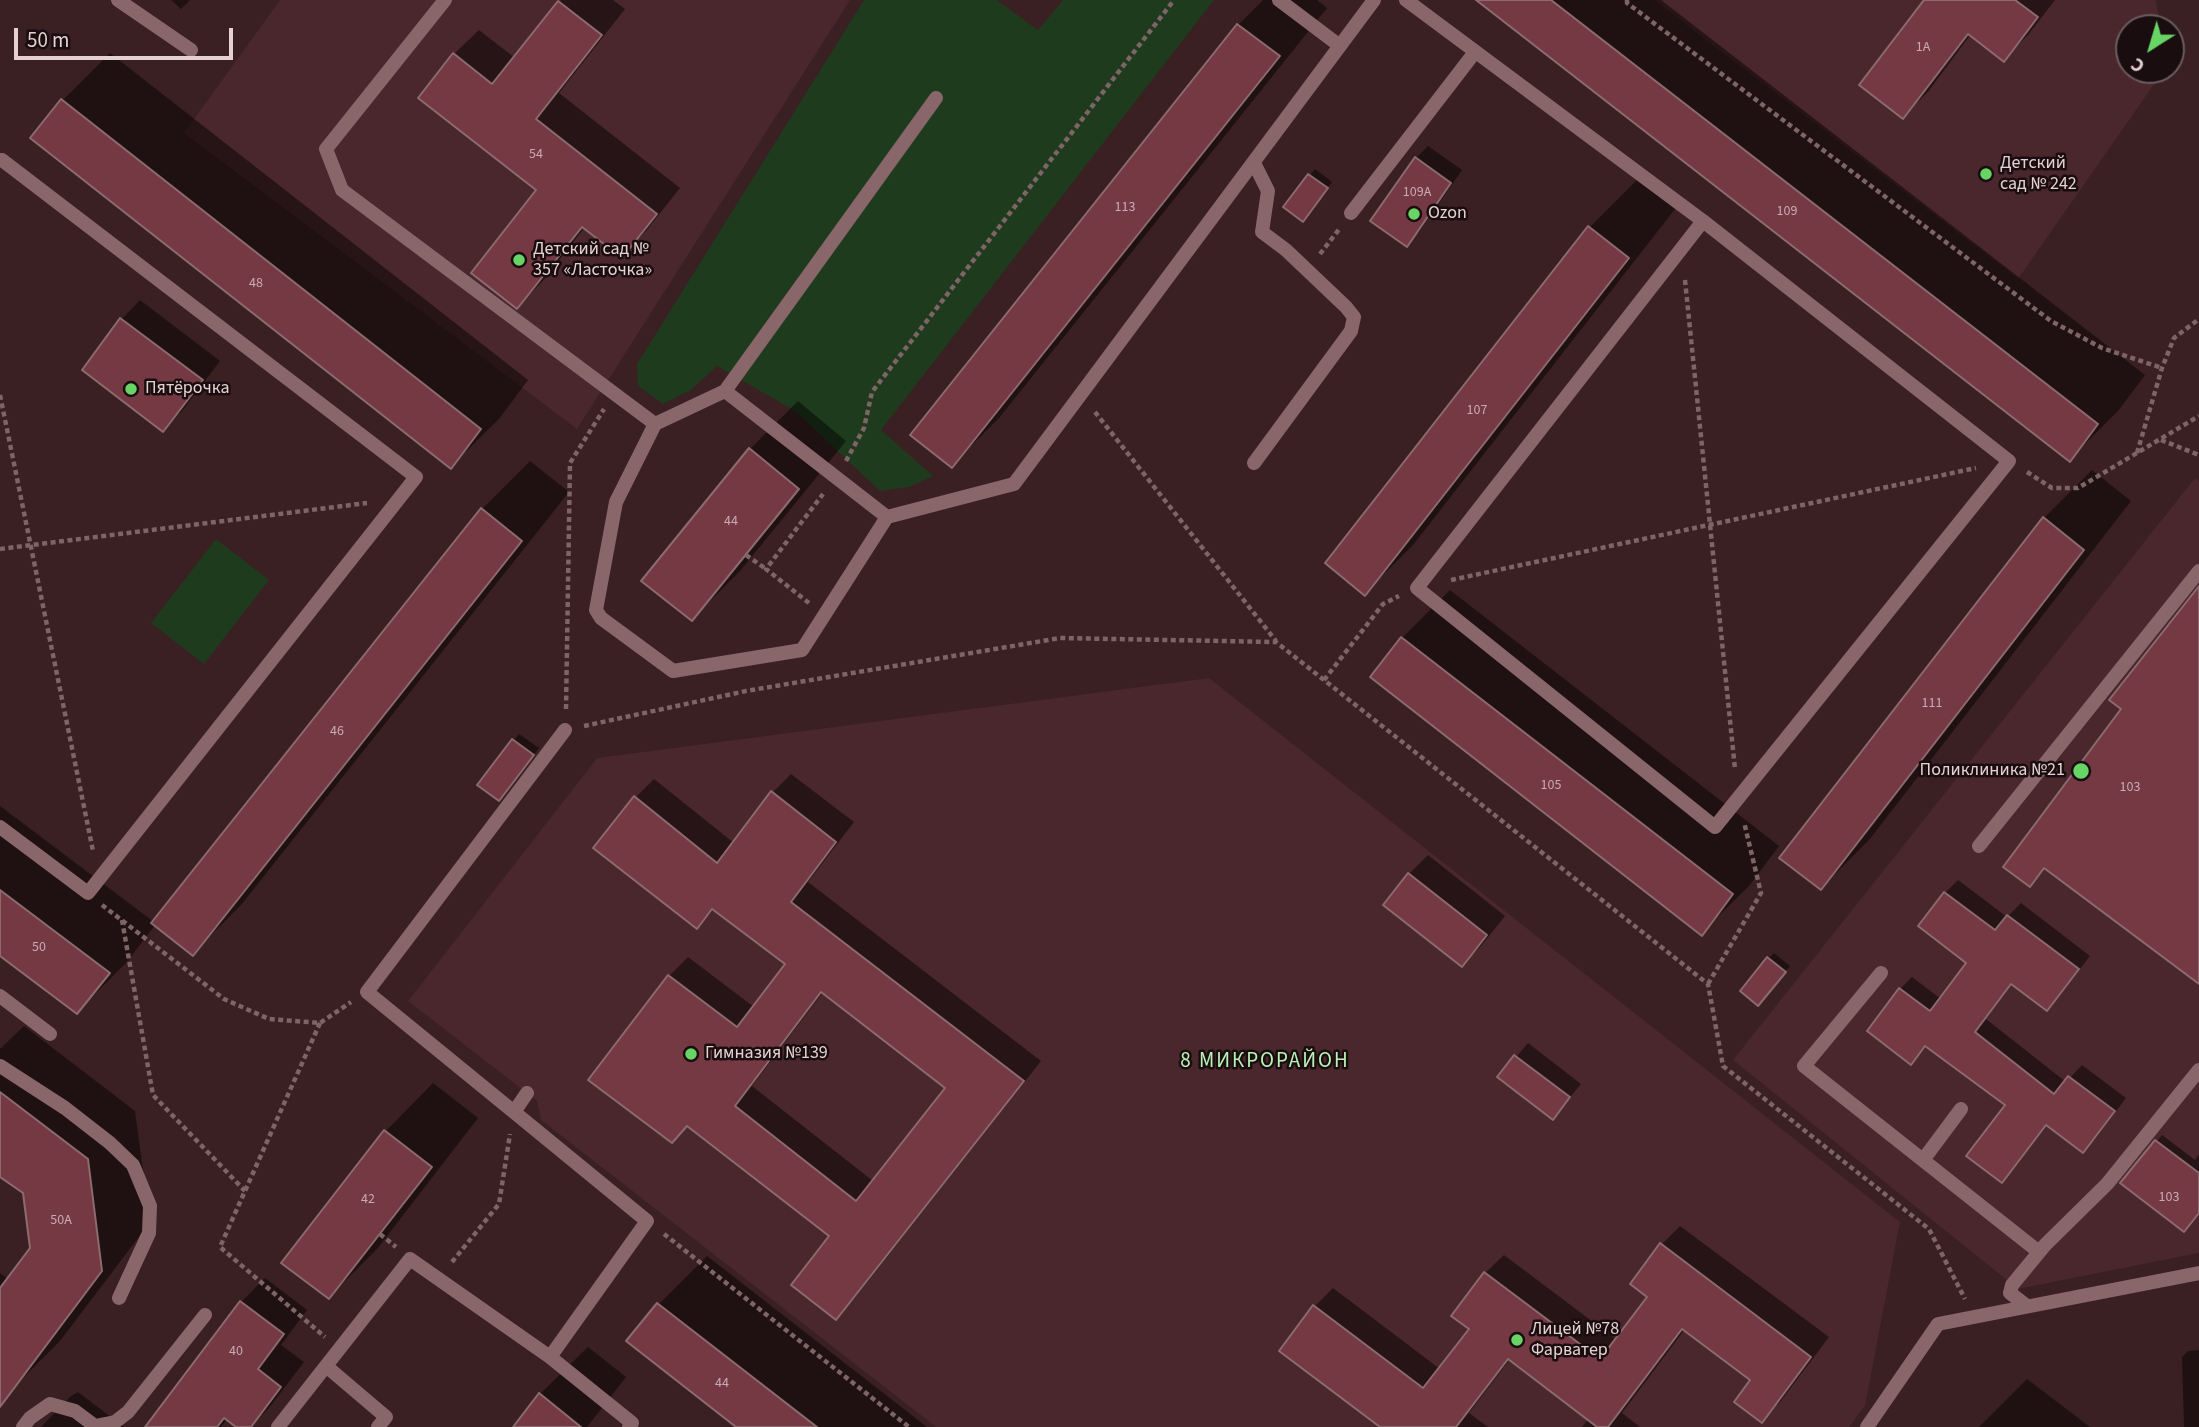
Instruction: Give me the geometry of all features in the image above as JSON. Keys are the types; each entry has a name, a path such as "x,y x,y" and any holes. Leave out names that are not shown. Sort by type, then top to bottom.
{"lane":[{"path":"118,0 191,50"},
{"path":"445,0 326,149 342,190 654,424"},
{"path":"1279,0 1340,46"},
{"path":"936,98 725,391 654,424 616,502 596,610 601,618 673,671 802,650 887,517 1014,484 1374,0"},
{"path":"1406,0 1703,221 2009,461 1714,827 1417,587 1703,221"},
{"path":"1351,213 1475,52"},
{"path":"0,160 416,477 88,893 0,827"},
{"path":"1254,163 1268,191 1262,232 1308,270 1354,317 1351,331 1254,463"},
{"path":"725,391 887,517"},
{"path":"1979,846 2199,571"},
{"path":"550,1357 646,1221 367,992 565,730"},
{"path":"1881,973 1804,1066 2039,1252"},
{"path":"0,996 50,1034"},
{"path":"0,1066 65,1108 110,1143 133,1166 150,1206 149,1233 119,1298"},
{"path":"2026,1306 2010,1293 2012,1285 2039,1252 2107,1184 2199,1070"},
{"path":"514,1112 527,1093"},
{"path":"1923,1160 1961,1109"},
{"path":"278,1427 410,1259 550,1357 633,1426"},
{"path":"1867,1427 1938,1324 2199,1273"},
{"path":"23,1427 30,1418 50,1404 75,1411 95,1426 115,1422 128,1412 205,1315"},
{"path":"326,1366 386,1418 378,1427"}],"path":[{"path":"766,569 836,478 864,428 872,392 1174,0"},
{"path":"1627,0 1627,4 2051,321 2102,348 2162,368"},
{"path":"1308,270 1351,213"},
{"path":"1682,248 1738,797 1761,893 1708,984 1723,1066 1929,1230 1974,1317"},
{"path":"2137,453 2162,368 2174,338 2199,320"},
{"path":"614,394 570,463 565,730 746,691 1060,638 1276,642"},
{"path":"1081,394 1276,642 1708,984"},
{"path":"0,395 99,879"},
{"path":"1324,680 1383,604 1417,587 2009,461 2052,488 2078,488 2199,416"},
{"path":"2160,440 2199,455"},
{"path":"0,549 398,499"},
{"path":"746,555 824,615"},
{"path":"88,893 224,999 269,1019 320,1023"},
{"path":"122,920 153,1095 245,1191"},
{"path":"340,1349 220,1247 320,1023 367,992"},
{"path":"439,1279 499,1204 514,1112"},
{"path":"646,1221 909,1427"}],"shaded area":[{"name":"Детский сад № 357 «Ласточка»","path":"280,0 850,0 577,429 184,133"},
{"name":"Детский сад № 242","path":"1654,0 2156,0 2158,14 2115,14 2115,84 2154,84 2018,279"},
{"name":"Поликлиника №21","path":"2195,478 2199,481 2199,1253 2018,1289 1733,1060"},
{"path":"1209,678 1900,1222 1865,1406 1849,1427 936,1427 541,1120 537,1101 408,1001 597,758"}],"green space":[{"path":"864,0 997,0 1038,30 1063,0 1214,0 881,430 933,476 909,487 880,491 795,411 717,366 691,390 663,404 638,386 637,364"},
{"path":"216,539 269,580 204,664 151,623"}],"building":[{"path":"1476,0 1551,0 2098,424 2070,462"},
{"path":"1924,0 2015,0 2038,17 2004,62 1968,34 1903,119 1859,85"},
{"path":"558,1 602,35 536,119 657,214 622,258 582,227 517,309 471,273 536,190 418,98 453,53 492,84"},
{"path":"1237,24 1280,56 952,468 910,435"},
{"path":"61,99 481,429 451,469 30,138"},
{"path":"1415,157 1451,183 1407,247 1370,221"},
{"path":"1308,174 1328,188 1303,222 1283,207"},
{"path":"1588,226 1629,258 1365,596 1325,563"},
{"path":"120,318 203,380 163,432 82,370"},
{"path":"749,448 799,489 692,621 641,581"},
{"path":"481,508 522,541 193,956 151,923"},
{"path":"2043,517 2084,550 1821,890 1779,858"},
{"path":"2199,586 2199,984 2044,868 2030,887 2003,867 2121,709 2109,700"},
{"path":"1401,637 1733,894 1702,936 1370,677"},
{"path":"512,739 534,755 499,801 477,785"},
{"name":"Гимназия №139","path":"771,791 836,842 791,902 1024,1081 836,1320 791,1285 829,1236 687,1126 672,1143 588,1080 668,975 737,1027 785,964 712,909 697,929 593,848 634,796 717,863","holes":["821,992 945,1088 856,1201 735,1106"]},
{"path":"1408,873 1487,935 1462,967 1383,905"},
{"path":"0,890 110,973 77,1014 0,956"},
{"path":"1944,892 1995,930 2007,915 2079,969 2047,1011 2011,984 1975,1032 2054,1094 2068,1076 2115,1111 2083,1153 2046,1125 2002,1183 1966,1156 2005,1105 1925,1046 1911,1065 1867,1031 1899,988 1930,1011 1966,963 1918,926"},
{"path":"1767,957 1786,972 1758,1006 1740,991"},
{"path":"1514,1055 1570,1097 1553,1120 1497,1077"},
{"path":"0,1092 88,1159 102,1271 0,1407 0,1288 30,1248 23,1193 0,1177"},
{"path":"384,1130 432,1167 329,1299 281,1263"},
{"path":"2155,1140 2199,1173 2199,1213 2184,1232 2120,1183"},
{"name":"Лицей №78 Фарватер","path":"1660,1243 1811,1357 1762,1423 1734,1402 1750,1380 1682,1329 1608,1427 1597,1427 1508,1359 1456,1427 1380,1427 1279,1351 1313,1305 1423,1388 1469,1329 1451,1316 1484,1272 1600,1359 1647,1297 1630,1284"},
{"path":"240,1301 284,1334 258,1369 281,1387 251,1427 236,1427 224,1418 217,1427 145,1427"},
{"path":"657,1303 817,1427 736,1427 626,1341"},
{"path":"539,1393 581,1427 513,1427"}],"place":[{"name":"Детский сад № 242","path":"1986,174"},
{"name":"Ozon","path":"1414,214"},
{"name":"Детский сад № 357 «Ласточка»","path":"519,260"},
{"name":"Пятёрочка","path":"131,389"},
{"name":"Поликлиника №21","path":"2081,771"},
{"name":"Гимназия №139","path":"691,1054"},
{"name":"Лицей №78 Фарватер","path":"1517,1340"}],"district":[{"name":"8 МИКРОРАЙОН","path":"1265,1062"}]}
